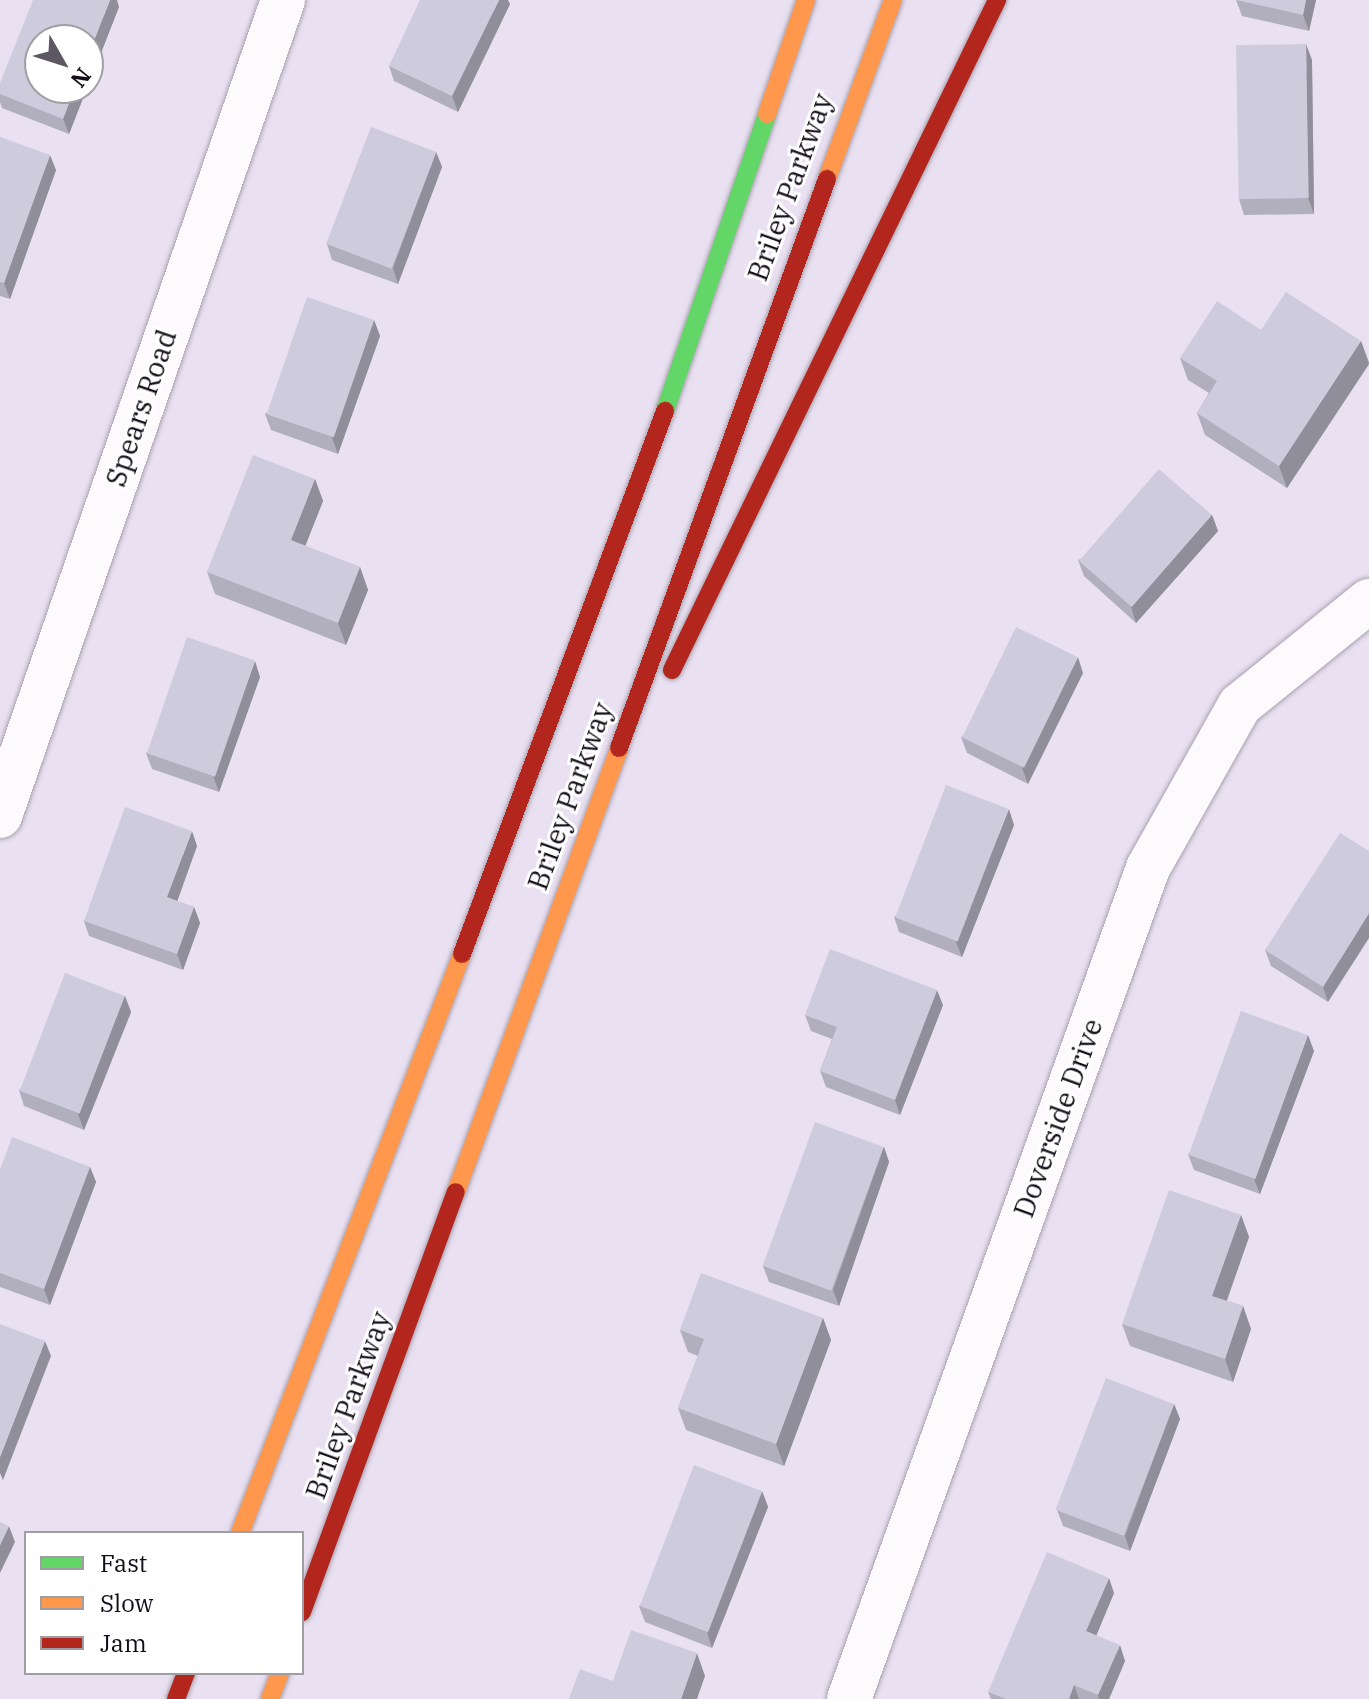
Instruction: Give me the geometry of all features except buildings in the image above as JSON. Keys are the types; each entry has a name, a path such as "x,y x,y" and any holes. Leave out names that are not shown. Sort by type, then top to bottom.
{"highway":[{"name":"Briley Parkway","path":"241,1531 623,535 806,0"},
{"name":"Briley Parkway","path":"304,1607 893,0"},
{"path":"563,895 997,0"},
{"path":"176,1699 185,1675"},
{"path":"270,1699 279,1675"}],"street":[{"name":"Spears Road","path":"0,816 283,0"},
{"name":"Doverside Drive","path":"849,1699 1148,868 1240,705 1369,601"}],"traffic: fast":[{"path":"665,411 767,114"}],"traffic: slow":[{"path":"767,114 806,0"},
{"path":"827,179 893,0"},
{"path":"456,1192 619,748"},
{"path":"241,1531 462,954"},
{"path":"270,1699 279,1675"}],"traffic: jam":[{"path":"672,670 997,0"},
{"path":"619,748 827,179"},
{"path":"462,954 665,411"},
{"path":"304,1607 456,1192"},
{"path":"176,1699 185,1675"}]}
